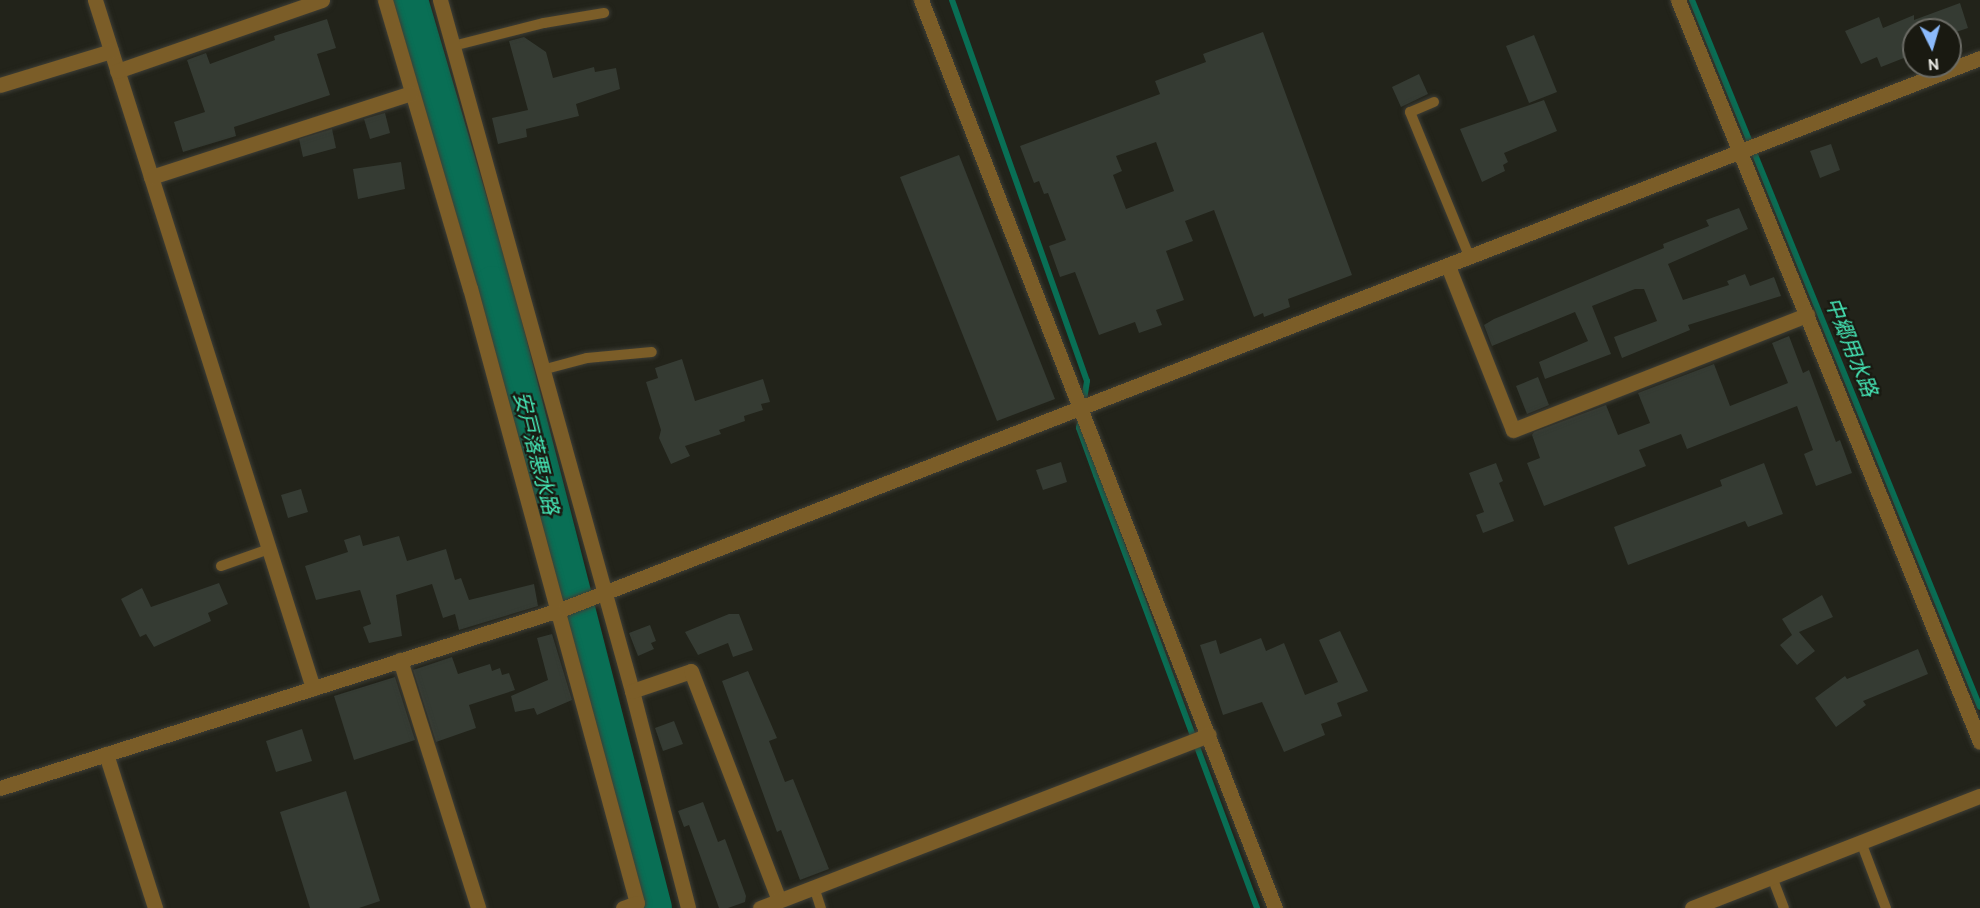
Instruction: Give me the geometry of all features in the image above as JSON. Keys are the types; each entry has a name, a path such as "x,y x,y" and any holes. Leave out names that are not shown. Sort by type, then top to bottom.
{"street":[{"path":"95,0 313,688"},
{"path":"117,71 322,0"},
{"path":"385,0 470,288 561,610 633,906"},
{"path":"440,0 542,370 598,596 632,691 688,908"},
{"path":"921,0 1275,908"},
{"path":"1678,0 1980,742"},
{"path":"0,85 111,51"},
{"path":"0,788 561,610 1741,153 1980,58"},
{"path":"151,177 411,93"},
{"path":"1448,266 1513,430 1807,315"},
{"path":"400,660 478,908"},
{"path":"632,691 691,671 779,900"},
{"path":"760,908 1209,735"},
{"path":"106,753 155,908"},
{"path":"1692,908 1980,796"}],"lane":[{"path":"453,46 544,23 604,13"},
{"path":"1434,102 1410,112 1470,258"},
{"path":"542,370 587,358 652,352"},
{"path":"221,566 269,549"},
{"path":"1861,842 1886,908"},
{"path":"1772,877 1784,908"},
{"path":"814,887 821,908"}],"building":[{"path":"1960,3 1968,28 1962,30 1962,18 1919,18"},
{"path":"1879,17 1883,28 1902,20 1902,59 1881,67 1877,57 1861,64 1845,31"},
{"path":"327,19 336,48 317,54 330,95 234,127 236,136 183,152 174,122 205,112 187,60 206,53 210,64 275,40 274,36"},
{"path":"1263,32 1352,275 1288,299 1290,307 1264,317 1263,313 1254,317 1214,210 1185,221 1193,241 1166,251 1184,300 1156,310 1162,325 1139,333 1135,322 1099,335 1075,272 1060,277 1049,246 1066,240 1048,193 1044,194 1039,181 1034,183 1020,146 1160,94 1155,81 1206,62 1203,54","holes":["1156,142 1174,191 1126,209 1113,175 1122,171 1116,156"]},
{"path":"1534,35 1557,92 1529,103 1506,46"},
{"path":"524,37 546,52 553,78 594,67 595,72 616,68 620,89 576,104 579,116 526,129 527,137 498,144 492,118 528,110 509,41"},
{"path":"1419,74 1428,94 1401,107 1392,87"},
{"path":"1544,100 1557,131 1504,153 1508,162 1503,165 1505,171 1482,182 1460,129"},
{"path":"385,113 390,133 370,139 364,119"},
{"path":"332,129 336,148 303,157 299,139"},
{"path":"1831,144 1840,170 1820,178 1810,151"},
{"path":"959,155 1055,399 997,421 900,177"},
{"path":"401,162 405,189 358,199 353,169"},
{"path":"1739,208 1748,229 1668,264 1683,300 1729,285 1727,281 1745,274 1750,286 1774,277 1781,296 1688,325 1690,330 1622,358 1614,337 1657,321 1644,289 1635,289 1592,306 1611,354 1545,379 1539,362 1588,341 1575,312 1492,346 1484,325 1494,319 1664,248 1663,244 1709,226 1706,220"},
{"path":"1789,336 1803,373 1809,370 1836,442 1840,440 1852,473 1816,486 1804,454 1813,450 1797,406 1687,449 1681,434 1639,450 1646,466 1544,506 1527,463 1540,458 1532,435 1534,432 1606,405 1618,435 1650,423 1638,393 1714,364 1730,406 1788,383 1772,343"},
{"path":"682,359 695,401 763,379 770,402 761,404 763,410 744,416 745,421 719,430 721,434 685,446 690,456 671,464 659,438 661,430 646,382 658,378 655,368"},
{"path":"1538,377 1549,405 1527,414 1516,386"},
{"path":"1061,462 1067,482 1043,490 1036,470"},
{"path":"1496,463 1503,481 1499,483 1514,521 1483,533 1476,515 1484,512 1469,473"},
{"path":"1764,463 1783,514 1748,527 1745,521 1628,565 1614,527 1722,486 1720,480"},
{"path":"301,489 308,512 288,518 281,495"},
{"path":"360,535 363,546 399,536 407,561 446,549 455,580 461,578 469,600 534,584 538,606 459,630 455,614 443,618 432,584 396,595 402,636 369,643 363,627 371,624 360,590 316,600 305,566 348,552 344,540"},
{"path":"219,583 228,604 208,613 211,621 154,647 146,634 140,637 121,599 142,588 151,607"},
{"path":"1822,595 1833,617 1799,632 1815,651 1797,665 1780,645 1792,635 1782,619"},
{"path":"729,614 739,614 753,650 733,657 728,643 698,655 685,632"},
{"path":"650,625 656,641 651,643 654,649 638,656 629,633"},
{"path":"1340,631 1368,691 1337,703 1342,716 1321,724 1325,735 1284,752 1262,702 1223,715 1200,645 1216,640 1220,654 1261,638 1266,651 1284,643 1305,695 1338,682 1319,640"},
{"path":"552,634 572,700 537,715 534,708 515,712 511,696 548,680 537,638"},
{"path":"1918,649 1928,674 1863,701 1866,705 1836,727 1815,698 1845,676 1847,679"},
{"path":"452,657 458,674 490,664 492,671 500,668 502,675 509,673 515,690 469,705 476,728 436,742 413,670"},
{"path":"748,671 777,738 769,741 785,782 793,779 829,869 800,880 781,830 777,832 722,681"},
{"path":"395,677 415,740 354,760 334,696"},
{"path":"674,721 683,744 663,751 655,728"},
{"path":"302,729 312,761 276,772 266,741"},
{"path":"346,791 380,901 359,908 310,908 280,812"},
{"path":"703,802 718,842 725,839 746,896 745,902 728,908 719,908 689,825 684,827 678,811"}],"waterway":[{"name":"安戸落悪水路","path":"409,0 493,285 653,908"},
{"path":"952,0 1087,381 1083,406"},
{"name":"中郷用水路","path":"1692,0 1980,707"},
{"path":"1081,419 1079,428 1257,908"}]}
